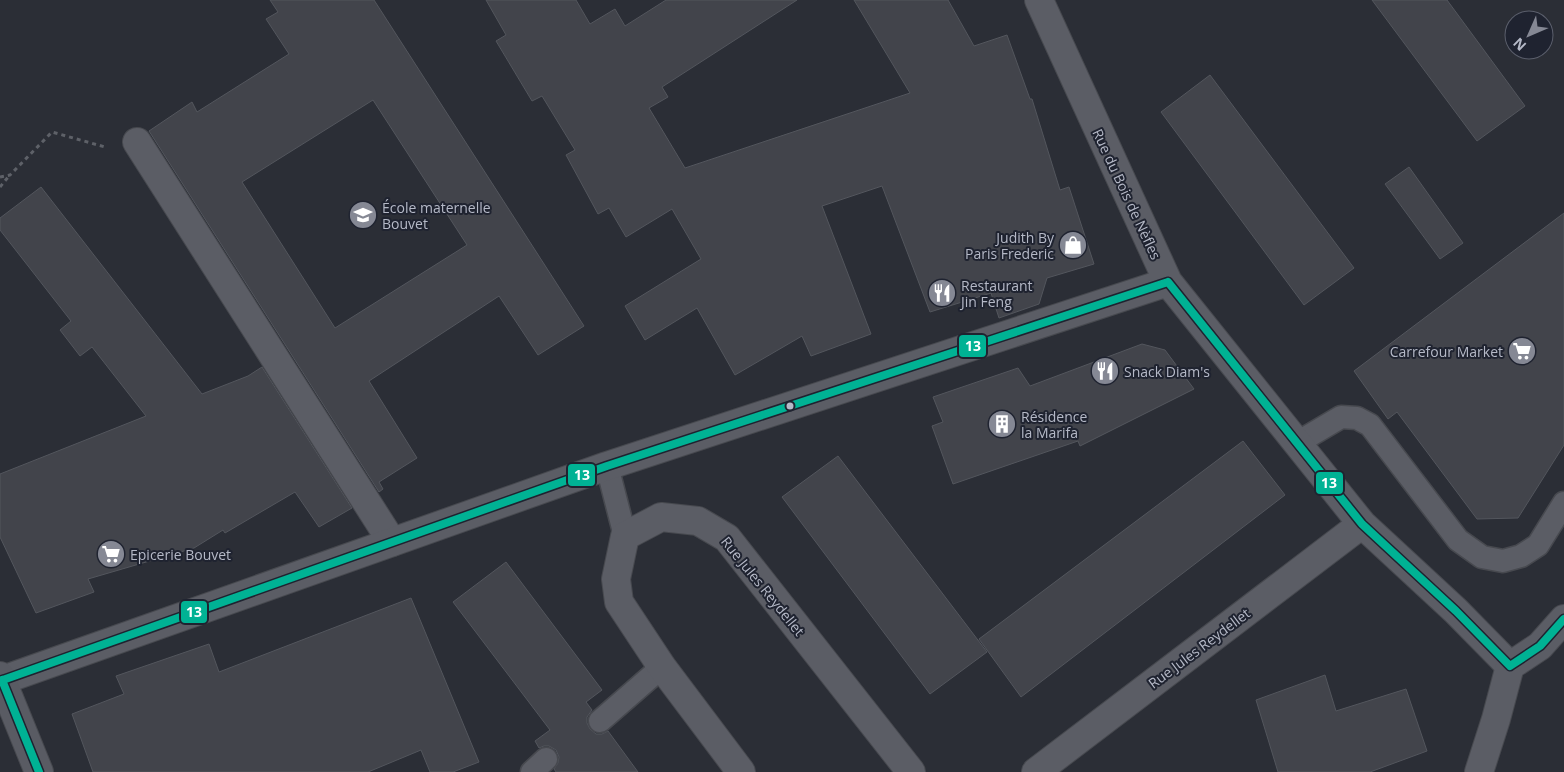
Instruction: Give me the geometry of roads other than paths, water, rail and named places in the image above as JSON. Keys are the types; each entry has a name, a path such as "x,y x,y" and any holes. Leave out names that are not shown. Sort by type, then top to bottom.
{"main road":[{"path":"1,679 39,772"}],"street":[{"name":"Rue du Bois de Nèfles","path":"1039,0 1168,282 1362,524 1456,611 1510,666"},
{"path":"142,150 392,542"},
{"path":"1,679 607,466 1168,282"},
{"name":"Rue Jules Reydellet","path":"625,536 661,517 698,520 727,538 911,772"},
{"name":"Rue Jules Reydellet","path":"1036,772 1362,524"},
{"path":"625,536 616,579 619,602 662,667 741,772"},
{"path":"1479,772 1510,666 1540,646 1564,619"}],"lane":[{"path":"1297,443 1341,417 1357,418 1370,425 1458,540 1482,557 1503,561 1521,556 1538,545 1564,503"},
{"path":"607,466 625,536"},
{"path":"600,721 662,667"}],"place":[{"name":"École maternelle Bouvet","path":"363,215"},
{"name":"Judith By Paris Frederic","path":"1073,245"},
{"name":"Restaurant Jin Feng","path":"942,293"},
{"name":"Carrefour Market","path":"1522,351"},
{"name":"Snack Diam's","path":"1105,371"},
{"name":"Résidence la Marifa","path":"1002,424"},
{"name":"Epicerie Bouvet","path":"111,554"}]}
